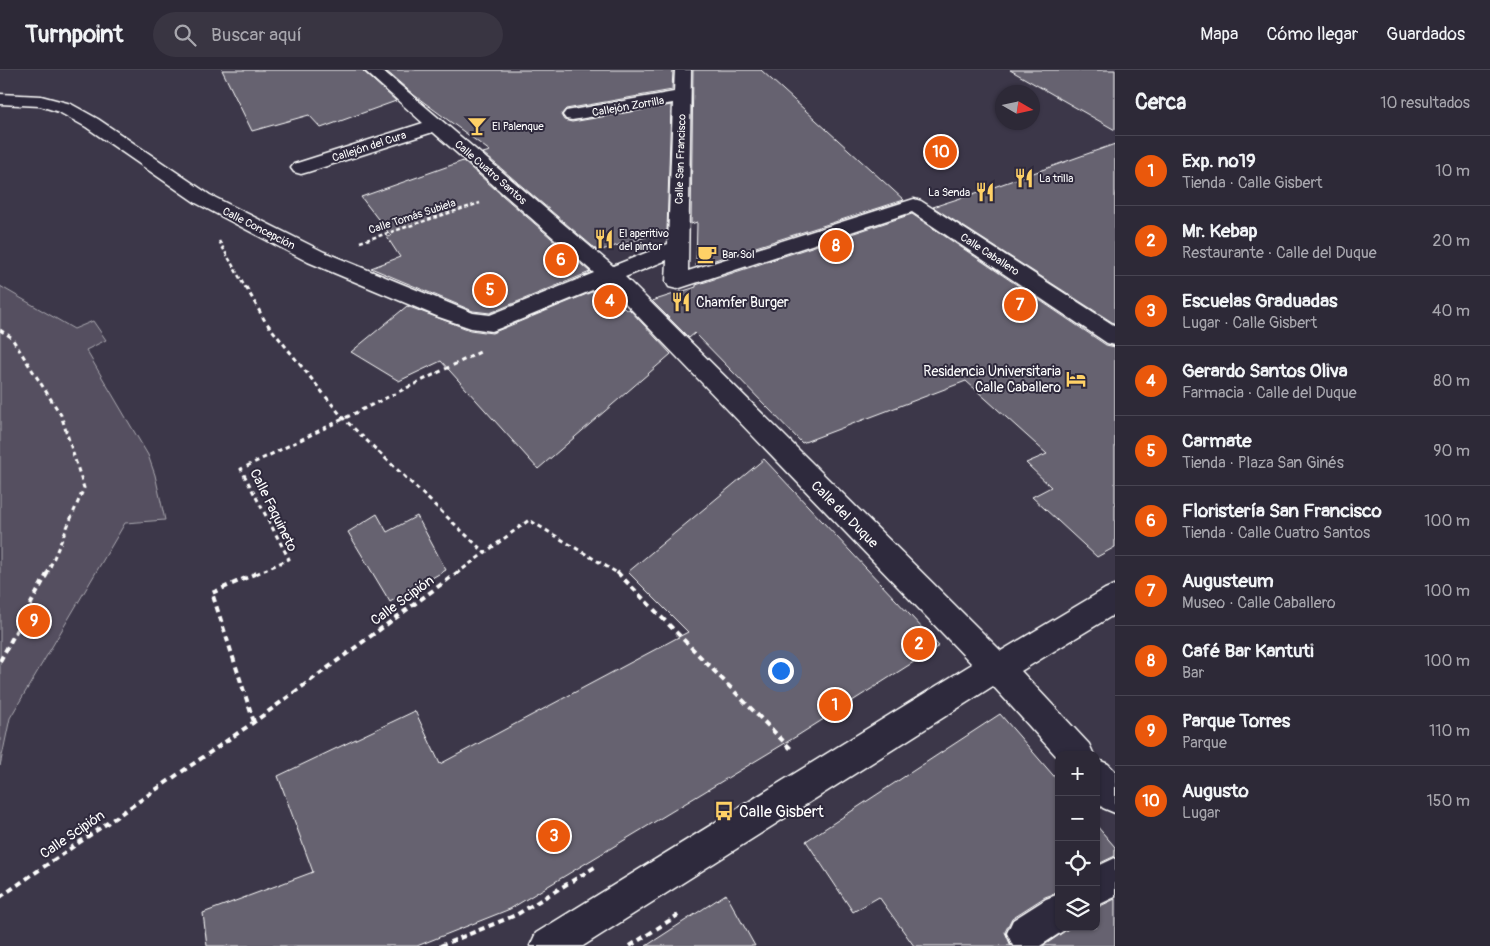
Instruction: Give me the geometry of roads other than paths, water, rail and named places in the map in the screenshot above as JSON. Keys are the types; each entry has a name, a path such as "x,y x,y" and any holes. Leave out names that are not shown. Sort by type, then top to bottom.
{"street":[{"name":"Calle Cuatro Santos","path":"375,70 610,276"},
{"name":"Calle San Francisco","path":"684,70 676,282 914,204"},
{"name":"Callejón Zorrilla","path":"572,115 683,96"},
{"name":"Calle Concepción","path":"0,99 41,101 64,108 92,123 204,199 316,257 447,312 471,320 492,323 610,276"},
{"name":"Callejón del Cura","path":"301,168 436,125"},
{"name":"Calle Caballero","path":"914,204 1115,337"},
{"path":"610,276 676,248"},
{"name":"Calle del Duque","path":"610,276 997,668 1073,751"},
{"path":"549,946 964,685 1017,658 1115,598"},
{"path":"1100,780 1115,796"},
{"path":"1099,886 1115,876"},
{"path":"1026,933 1055,915"}],"place":[{"name":"El Palenque","path":"477,126"},
{"name":"Augusto","path":"941,152"},
{"name":"La trilla","path":"1024,178"},
{"name":"La Senda","path":"985,192"},
{"name":"El aperitivo del pintor","path":"604,239"},
{"name":"Café Bar Kantuti","path":"836,246"},
{"name":"Bar Sol","path":"707,254"},
{"name":"Floristería San Francisco","path":"561,260"},
{"name":"Carmate","path":"490,290"},
{"name":"Gerardo Santos Oliva","path":"610,301"},
{"name":"Chamfer Burger","path":"681,302"},
{"name":"Augusteum","path":"1020,305"},
{"name":"Residencia Universitaria Calle Caballero","path":"1076,379"},
{"name":"Parque Torres","path":"34,621"},
{"name":"Mr. Kebap","path":"919,644"},
{"name":"Exp. nº19","path":"835,705"},
{"name":"Calle Gisbert","path":"724,811"},
{"name":"Escuelas Graduadas","path":"554,836"}]}
